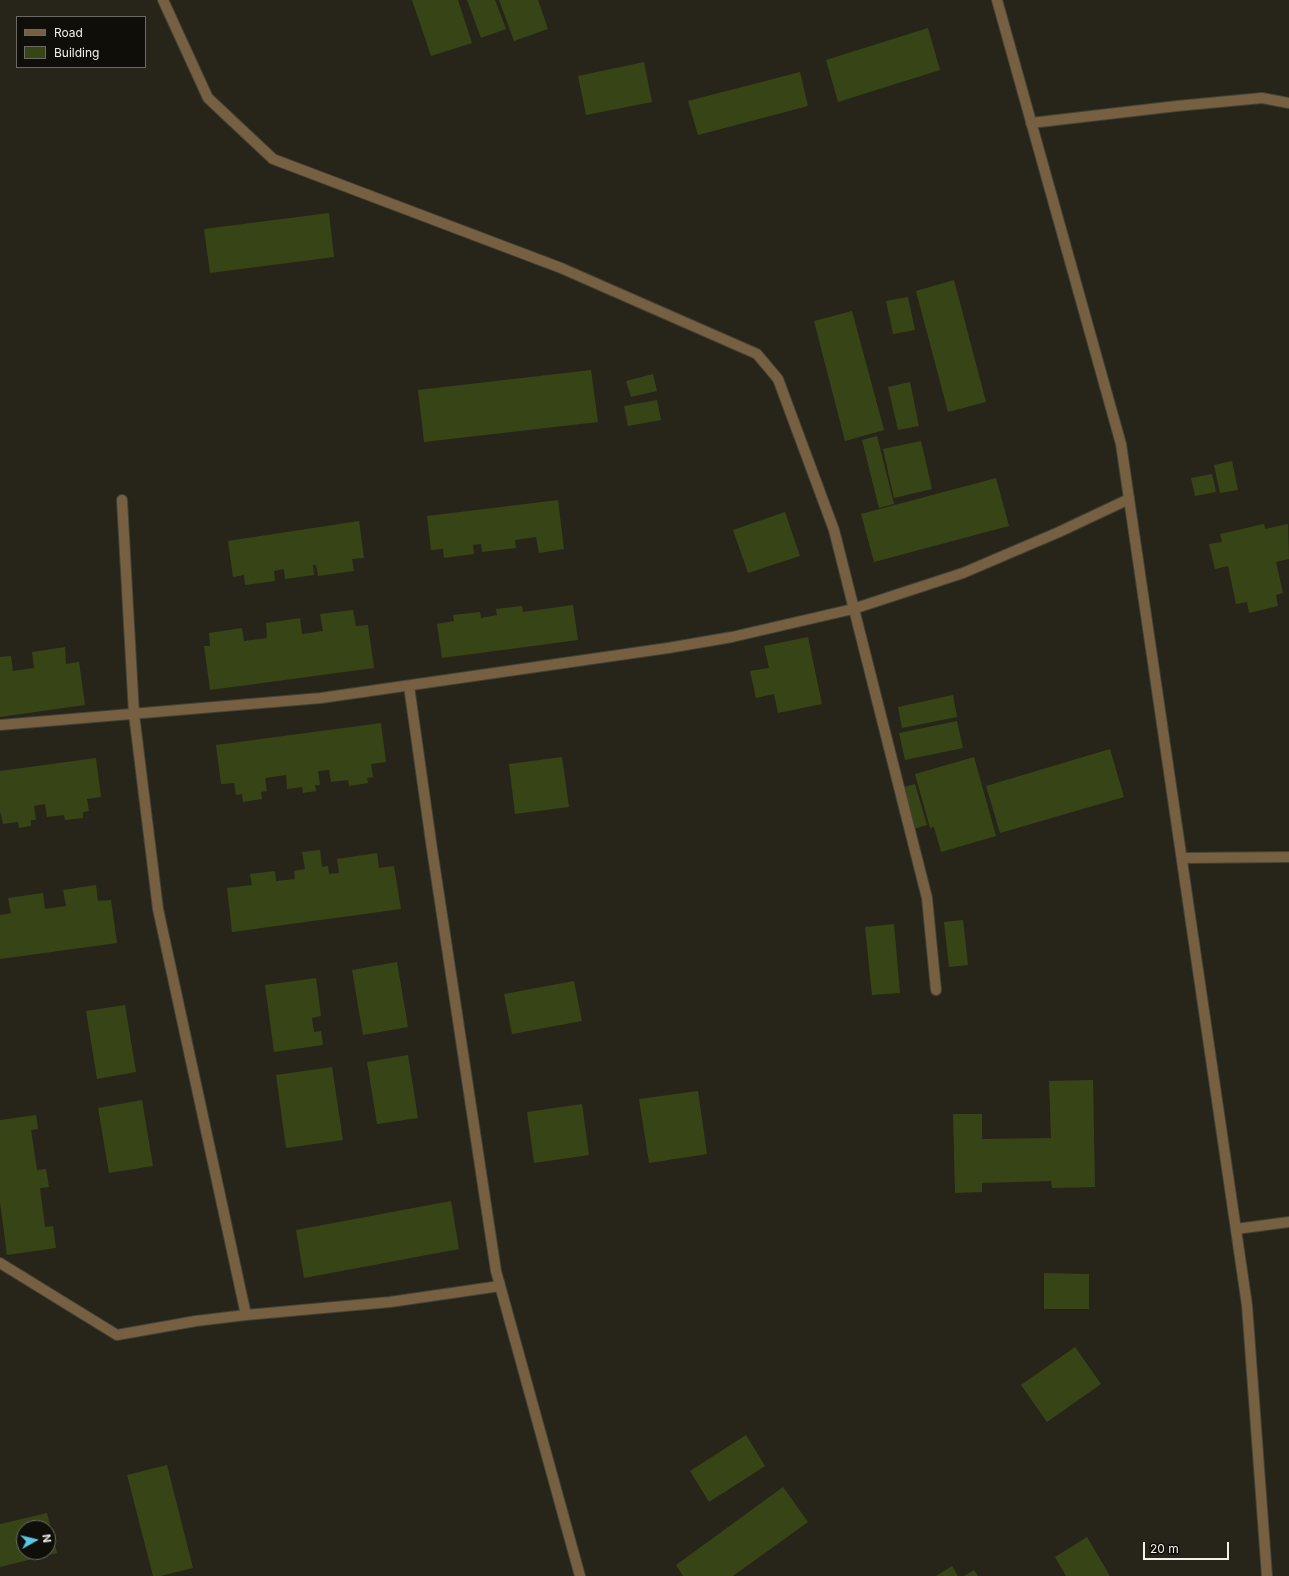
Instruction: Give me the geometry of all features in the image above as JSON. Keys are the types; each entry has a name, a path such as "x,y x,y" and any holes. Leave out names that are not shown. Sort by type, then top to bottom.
{"street":[{"path":"163,0 208,98 273,159 561,268 757,354 778,378 834,530 927,898 936,990"},
{"path":"997,0 1122,444 1247,1305 1267,1576"},
{"path":"1032,123 1177,106 1262,98 1289,103"},
{"path":"0,725 321,698 668,648 732,637 853,609 963,573 1059,532 1129,499"},
{"path":"122,500 134,714 158,908 246,1315"},
{"path":"409,686 436,880 496,1271 580,1576"},
{"path":"1183,858 1289,857"},
{"path":"1236,1229 1289,1222"},
{"path":"0,1263 117,1335 196,1321 390,1302 500,1286"}],"building":[{"path":"412,0 458,0 472,43 431,56"},
{"path":"467,0 495,0 506,29 481,38"},
{"path":"499,0 538,0 548,29 514,41"},
{"path":"928,28 940,70 838,102 826,60"},
{"path":"644,62 652,102 586,115 578,76"},
{"path":"800,72 808,106 698,135 688,101"},
{"path":"329,213 334,257 210,273 204,229"},
{"path":"954,280 986,402 948,412 916,291"},
{"path":"908,297 915,330 893,334 886,301"},
{"path":"852,311 884,430 845,441 814,321"},
{"path":"591,370 598,422 424,442 418,390"},
{"path":"653,374 657,391 631,397 626,381"},
{"path":"910,382 919,426 898,430 888,387"},
{"path":"657,400 661,420 628,426 624,406"},
{"path":"877,436 894,504 879,508 862,440"},
{"path":"921,441 932,489 894,498 883,449"},
{"path":"1232,461 1238,490 1220,493 1214,465"},
{"path":"1212,474 1216,492 1195,496 1191,478"},
{"path":"996,478 1009,526 874,562 861,514"},
{"path":"558,500 564,549 539,553 536,537 515,540 516,548 482,552 481,544 473,545 474,554 444,558 443,549 431,550 427,516"},
{"path":"785,512 800,556 748,573 733,530"},
{"path":"359,521 364,558 352,559 354,571 318,576 316,565 313,565 314,575 285,579 284,569 274,571 275,581 245,585 244,575 233,577 228,541"},
{"path":"1264,524 1265,529 1288,524 1289,559 1276,562 1283,593 1276,595 1278,606 1249,613 1247,602 1236,604 1228,566 1215,569 1209,544 1222,542 1220,534"},
{"path":"573,605 578,640 442,658 437,624 454,621 453,615 480,612 481,618 497,615 496,609 522,606 523,612"},
{"path":"353,610 356,626 368,625 374,668 210,690 204,646 210,646 209,633 242,628 244,641 267,638 266,623 300,618 302,634 323,631 320,614"},
{"path":"808,637 822,704 778,713 774,694 756,698 750,671 769,668 764,646"},
{"path":"65,647 66,664 79,662 85,705 0,717 0,657 11,656 13,671 34,668 32,652"},
{"path":"953,695 957,717 902,728 898,707"},
{"path":"957,721 963,748 905,760 899,733"},
{"path":"381,723 386,762 371,764 373,777 367,778 368,783 349,786 348,780 331,782 329,770 318,771 320,785 315,785 316,791 303,793 302,787 287,789 286,775 265,778 267,791 261,792 262,799 243,802 242,794 236,795 234,783 221,784 216,745"},
{"path":"1110,749 1124,797 1000,833 986,786"},
{"path":"562,757 569,807 515,814 509,764"},
{"path":"974,757 996,836 941,852 934,827 930,828 915,774"},
{"path":"96,758 101,797 87,799 89,811 83,812 83,818 65,820 64,815 47,817 45,804 34,806 36,820 31,820 31,826 19,828 18,822 3,824 0,811 0,771"},
{"path":"915,784 927,825 914,829 904,787"},
{"path":"320,850 322,867 328,866 329,874 339,873 337,859 377,853 379,868 394,866 401,909 232,932 227,888 252,885 250,874 275,871 276,881 295,879 294,871 305,869 302,852"},
{"path":"96,885 98,901 111,900 117,943 0,959 0,915 11,913 8,898 43,893 45,909 66,906 63,890"},
{"path":"963,920 968,965 949,967 944,922"},
{"path":"894,924 900,993 872,995 865,927"},
{"path":"397,962 408,1027 363,1035 352,970"},
{"path":"316,978 321,1016 312,1018 314,1032 321,1031 323,1045 274,1052 265,985"},
{"path":"574,981 582,1021 512,1034 504,994"},
{"path":"125,1005 136,1072 97,1079 86,1011"},
{"path":"408,1055 418,1118 377,1124 367,1062"},
{"path":"332,1067 343,1140 286,1148 276,1075"},
{"path":"1093,1080 1095,1187 1052,1188 1051,1181 982,1183 982,1192 955,1193 953,1114 982,1114 982,1139 1051,1138 1049,1081"},
{"path":"698,1091 707,1154 649,1163 639,1099"},
{"path":"142,1100 153,1166 109,1173 98,1108"},
{"path":"582,1104 589,1155 534,1163 527,1112"},
{"path":"36,1115 38,1129 31,1130 37,1170 46,1169 49,1187 40,1188 45,1227 53,1226 56,1248 7,1255 0,1202 0,1120"},
{"path":"451,1201 459,1249 304,1278 296,1230"},
{"path":"1044,1273 1089,1274 1089,1309 1044,1309"},
{"path":"1075,1347 1101,1384 1047,1422 1021,1385"},
{"path":"746,1435 765,1466 709,1502 690,1471"},
{"path":"167,1465 193,1568 160,1576 153,1576 127,1475"},
{"path":"783,1487 808,1522 733,1576 683,1576 676,1565"},
{"path":"47,1513 49,1520 17,1520"},
{"path":"16,1520 16,1560 28,1560 0,1567 0,1524"},
{"path":"1087,1537 1110,1576 1066,1576 1055,1557"},
{"path":"952,1566 958,1576 936,1576"},
{"path":"974,1570 978,1576 964,1576"}]}
